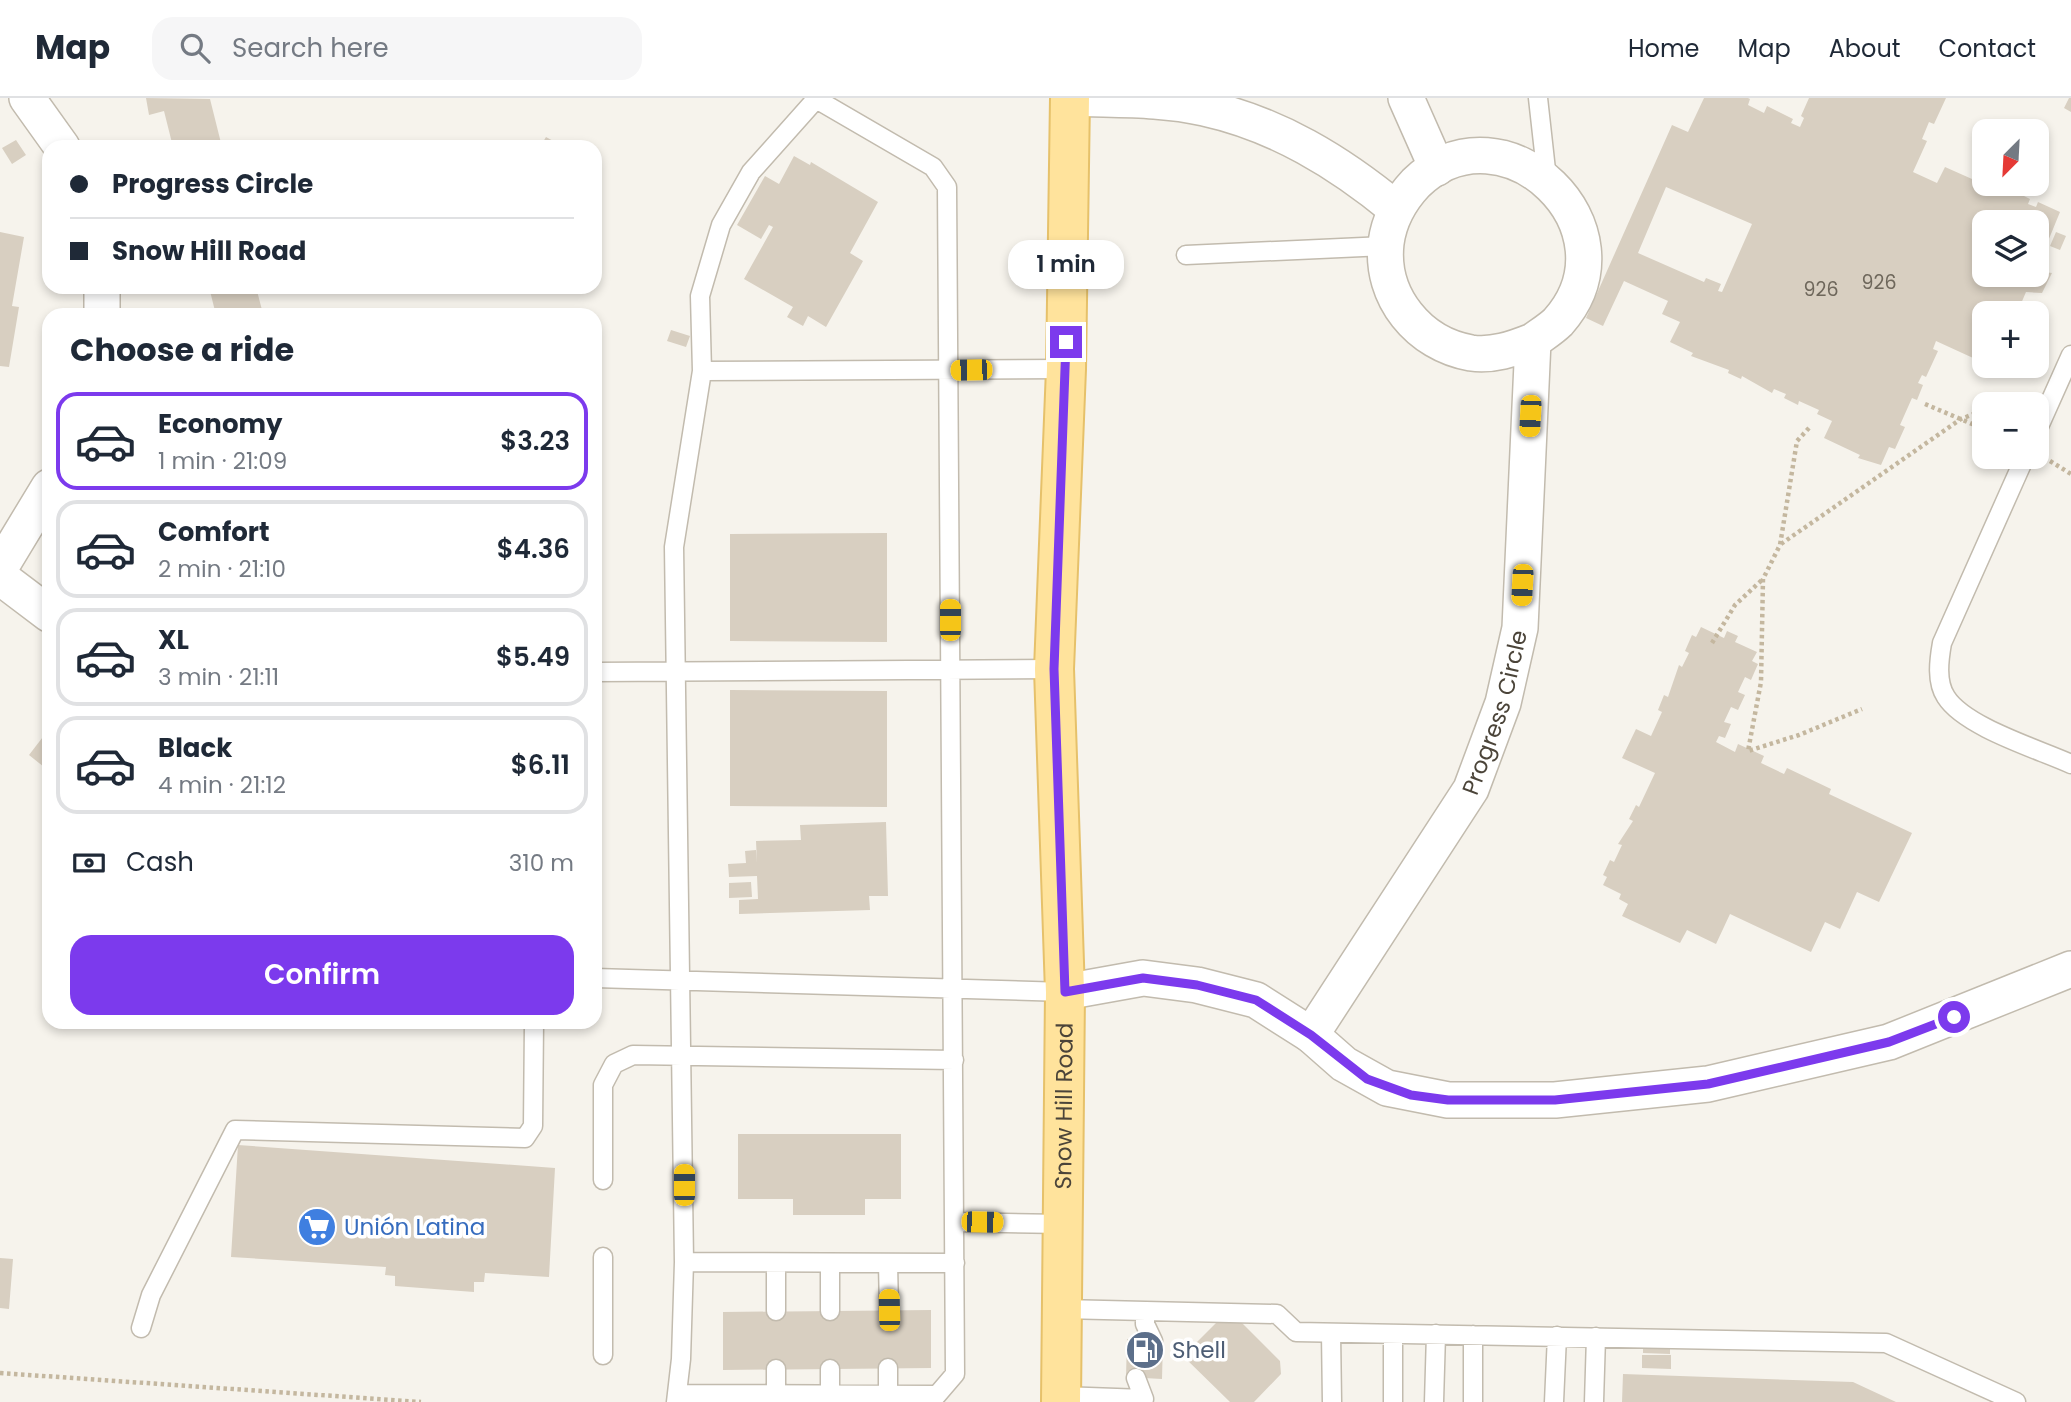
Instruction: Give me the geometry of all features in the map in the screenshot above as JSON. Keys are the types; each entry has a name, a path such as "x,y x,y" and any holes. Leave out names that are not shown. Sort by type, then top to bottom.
{"main road":[{"name":"Snow Hill Road","path":"1061,1399 1065,992 1054,669 1066,369 1070,98"}],"street":[{"path":"27,98 57,140"},
{"path":"1070,98 1201,107 1239,118 1276,132 1350,171 1396,209"},
{"path":"1406,98 1437,168"},
{"path":"1493,156 1522,164 1547,179 1568,203 1581,232 1583,264 1569,304 1558,322 1533,341 1494,352 1473,353 1444,345 1418,328 1398,305 1387,276 1385,246 1396,209 1407,192 1437,168 1465,158 1493,156"},
{"name":"Progress Circle","path":"1311,1035 1471,789 1503,704 1520,628 1533,341"},
{"path":"0,568 42,499"},
{"path":"0,578 42,609"},
{"path":"1065,992 1143,978 1197,985 1256,1000 1311,1035 1367,1079 1411,1095 1448,1100 1555,1100 1708,1084 1889,1042 2071,969"}],"lane":[{"path":"816,98 933,167 947,187 948,371 955,1374 937,1395 776,1394 677,1398 684,1262 674,547 702,371 700,296 721,225 751,172 816,98"},
{"path":"1538,98 1547,179"},
{"path":"1186,255 1385,246"},
{"path":"2049,404 2071,355"},
{"path":"702,371 1066,369"},
{"path":"2020,469 1942,643 1938,665 1944,695 1958,711 2071,764"},
{"path":"602,672 950,672 1054,669"},
{"path":"602,978 1065,992"},
{"path":"141,1328 151,1295 235,1130 525,1138 533,1126 534,1029"},
{"path":"603,1180 603,1085 614,1064 632,1055 954,1060"},
{"path":"954,1222 1063,1224"},
{"path":"603,1257 603,1354"},
{"path":"684,1262 955,1264"},
{"path":"776,1263 776,1311"},
{"path":"830,1263 830,1311"},
{"path":"888,1263 889,1310"},
{"path":"1062,1309 1145,1329 1278,1314 1296,1332 1886,1343 2016,1402"},
{"path":"1331,1333 1332,1402"},
{"path":"1393,1334 1393,1402"},
{"path":"1434,1402 1436,1334"},
{"path":"1472,1402 1473,1335"},
{"path":"1554,1402 1557,1336"},
{"path":"1594,1402 1596,1337"},
{"path":"888,1368 888,1395"},
{"path":"776,1369 776,1394"},
{"path":"830,1369 830,1395"},
{"path":"1061,1399 1145,1400 1144,1378"}],"path":[{"path":"1925,404 1972,424"},
{"path":"1780,545 1961,419 1972,415"},
{"path":"1712,643 1735,605 1763,579 1780,545 1797,441 1809,428"},
{"path":"2049,461 2071,474"},
{"path":"1763,579 1761,682 1748,751 1799,735 1862,709"},
{"path":"0,1373 421,1402"}],"building":[{"path":"146,98 210,99 220,140 171,140 164,111 149,115"},
{"path":"1704,98 1748,98 1748,105 1764,113 1767,106 1793,119 1791,123 1800,127 1804,118 1801,116 1809,98 1946,98 1934,124 1929,122 1922,139 1927,141 1913,172 1937,183 1945,167 1972,179 1972,196 2024,196 2030,199 2028,204 2036,207 2038,202 2060,212 2049,239 2049,210 1972,210 1972,287 2045,287 2042,293 2026,292 2022,301 1972,301 1972,358 1936,341 1933,349 1938,351 1926,377 1922,375 1918,383 1923,385 1917,400 1912,398 1900,425 1905,427 1895,449 1889,447 1881,465 1858,458 1860,455 1824,438 1832,421 1817,414 1819,410 1799,401 1798,405 1784,398 1786,394 1774,389 1772,393 1742,376 1741,379 1728,373 1729,370 1691,356 1693,353 1670,342 1680,322 1662,314 1668,301 1624,281 1603,326 1586,318 1672,125 1688,132","holes":["1666,187 1752,224 1722,292 1718,291 1721,284 1706,278 1704,282 1638,253"]},
{"path":"2071,98 2071,112 2064,108"},
{"path":"16,140 26,155 12,164 2,148"},
{"path":"794,156 810,165 811,162 878,202 850,253 863,261 826,327 808,316 803,326 787,317 793,307 744,279 773,227 769,225 761,239 737,225 765,176 779,184"},
{"path":"0,232 24,237 12,306 19,307 9,367 0,366"},
{"path":"2056,232 2066,236 2060,250 2050,246"},
{"path":"211,294 258,294 261,308 214,308"},
{"path":"671,330 690,336 686,347 667,341"},
{"path":"887,533 887,642 730,641 730,534"},
{"path":"1701,627 1724,638 1727,631 1738,636 1735,642 1757,652 1752,661 1758,664 1751,680 1745,677 1738,692 1745,695 1738,710 1731,707 1724,722 1731,724 1725,738 1719,736 1716,742 1735,752 1738,744 1764,756 1761,763 1784,774 1787,768 1831,789 1829,794 1912,833 1879,902 1857,892 1840,929 1825,922 1811,952 1730,914 1716,944 1687,930 1680,943 1622,916 1628,904 1619,899 1621,894 1603,885 1607,877 1603,875 1610,860 1614,862 1622,845 1618,844 1633,821 1629,819 1636,805 1639,807 1655,773 1622,758 1636,729 1651,736 1662,712 1658,710 1664,695 1668,697 1679,665 1682,667 1689,653 1685,651 1692,635 1696,637"},
{"path":"730,690 887,691 887,807 730,806"},
{"path":"42,738 42,765 29,755"},
{"path":"886,822 888,896 869,896 870,910 739,914 739,900 758,899 757,876 729,877 728,864 746,863 745,851 756,850 757,863 756,841 801,840 800,825"},
{"path":"751,882 752,897 729,898 729,883"},
{"path":"738,1134 901,1134 901,1199 865,1199 865,1215 793,1215 793,1199 738,1199"},
{"path":"238,1145 555,1168 549,1277 485,1273 484,1282 474,1282 474,1292 395,1286 395,1276 385,1275 386,1267 231,1257"},
{"path":"0,1258 13,1259 9,1309 0,1308"},
{"path":"931,1310 931,1368 723,1370 723,1312"},
{"path":"1238,1319 1280,1361 1281,1374 1254,1402 1230,1402 1183,1356 1217,1322"},
{"name":"Shell","path":"1127,1339 1163,1340 1162,1379 1126,1377"},
{"path":"1643,1343 1670,1344 1670,1354 1643,1353"},
{"path":"1642,1355 1671,1355 1671,1369 1642,1368"},
{"path":"1623,1374 1853,1382 1896,1402 1622,1402"}],"place":[{"name":"Unión Latina","path":"317,1227"},
{"name":"Shell","path":"1145,1350"}],"route":[{"path":"1066,342 1054,669 1065,992 1143,978 1197,985 1256,1000 1311,1035 1367,1079 1411,1095 1448,1100 1555,1100 1708,1084 1889,1042 1954,1017"}]}
